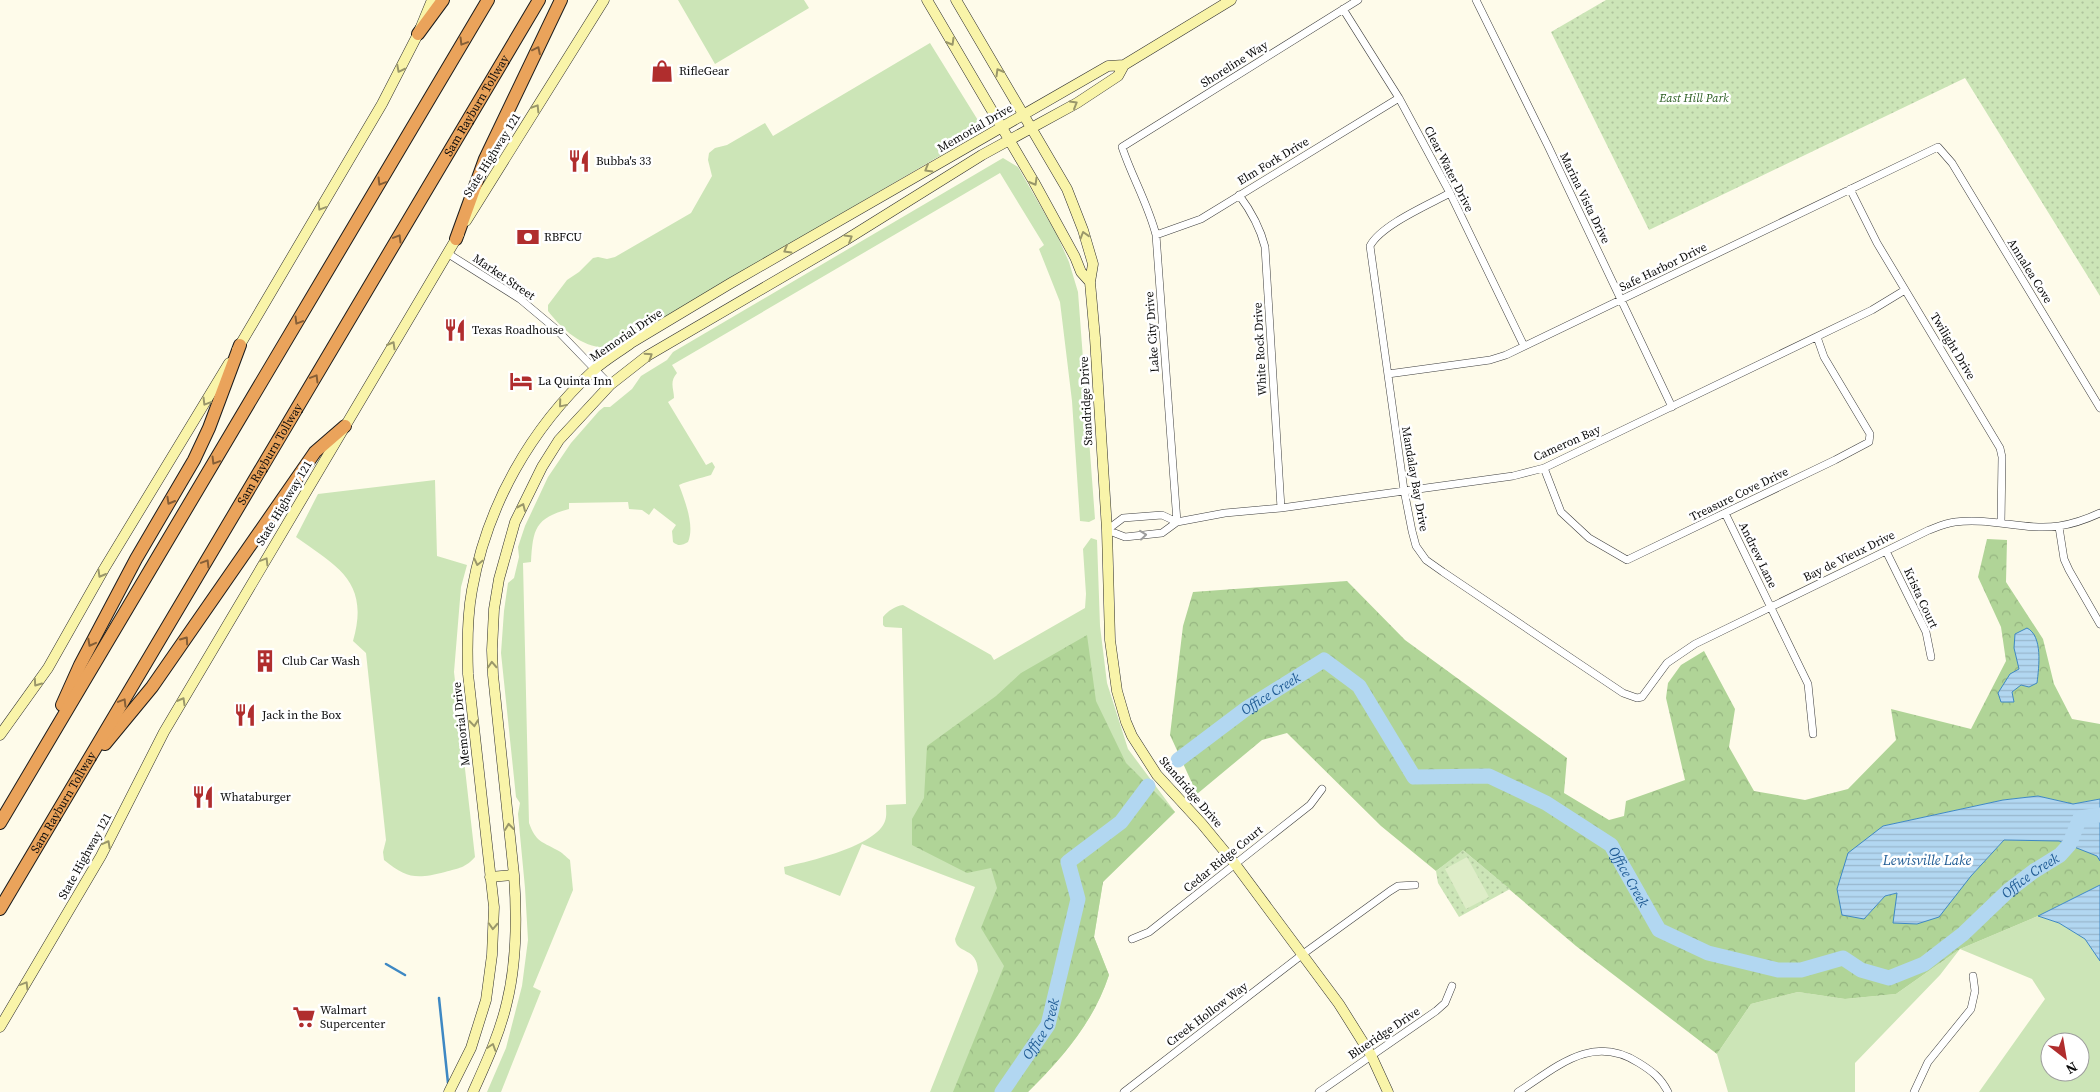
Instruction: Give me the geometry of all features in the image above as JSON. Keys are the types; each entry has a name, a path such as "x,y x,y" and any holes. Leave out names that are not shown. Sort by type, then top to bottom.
{"highway":[{"path":"418,34 443,0"},
{"path":"0,823 488,0"},
{"name":"Sam Rayburn Tollway","path":"0,909 539,0"},
{"path":"456,239 484,160 561,0"},
{"path":"38,760 80,665 136,559 194,460 210,428 240,345"},
{"path":"80,774 152,688 315,452 345,426"}],"street":[{"path":"0,735 48,668 104,569 240,345 382,104 418,34 432,0"},
{"name":"State Highway 121","path":"0,1027 101,856 164,732 456,239 604,0"},
{"name":"Standridge Drive","path":"927,0 1048,207 1081,272 1090,282"},
{"name":"Standridge Drive","path":"956,0 1067,189 1083,230 1092,264 1090,282 1096,338 1107,530 1110,640 1117,691 1126,722 1136,743 1158,775 1235,864 1339,1004 1371,1055 1388,1092"},
{"path":"473,1092 490,1055 507,1002 515,953 516,904 514,875 492,658 494,609 499,579 515,522 542,467 559,440 610,385 648,356 1008,140 1077,103 1118,76 1124,65 1231,0"},
{"name":"Shoreline Way","path":"1122,148 1358,0"},
{"name":"Marina Vista Drive","path":"1476,0 1672,407"},
{"name":"Clear Water Drive","path":"1343,9 1399,98 1450,193 1524,346"},
{"name":"Memorial Drive","path":"449,1092 471,1048 486,1000 492,955 494,907 468,674 467,637 472,591 480,551 492,517 509,479 535,437 564,401 595,369 631,343 730,283 1108,66 1124,65"},
{"name":"Elm Fork Drive","path":"1156,235 1201,219 1399,98"},
{"name":"Lake City Drive","path":"1122,148 1156,235 1177,522"},
{"name":"Safe Harbor Drive","path":"1388,374 1490,360 1506,355 1938,148"},
{"name":"Annalea Cove","path":"1938,148 1952,163 2100,408"},
{"name":"Twilight Drive","path":"1850,189 1877,243 2000,448 2002,457 2000,523"},
{"name":"Mandalay Bay Drive","path":"1450,193 1390,226 1375,236 1370,246 1404,490 1416,546 1426,560 1623,693 1637,698"},
{"name":"White Rock Drive","path":"1239,195 1260,229 1265,247 1281,508"},
{"name":"Market Street","path":"447,254 520,300 557,330 610,385"},
{"name":"Cameron Bay","path":"1107,530 1125,537 1162,533 1177,522 1225,513 1281,508 1513,476 1544,468 1872,310 1906,290"},
{"name":"Treasure Cove Drive","path":"1544,468 1561,512 1589,538 1627,560 1725,513 1869,442 1870,434 1824,356 1817,336"},
{"name":"Andrew Lane","path":"1725,513 1808,684 1813,734"},
{"name":"Bay de Vieux Drive","path":"1637,698 1642,697 1649,689 1667,662 1679,654 1770,607 1929,530 1954,522 1980,521 2059,527 2079,522 2100,513"},
{"name":"Cameron Bay","path":"1107,530 1123,518 1162,515 1177,522"},
{"path":"2059,527 2064,559 2100,624"},
{"name":"Krista Court","path":"1886,551 1926,632 1931,657"},
{"name":"Cedar Ridge Court","path":"1132,939 1149,932 1310,805 1322,790"},
{"path":"490,877 514,875"},
{"name":"Creek Hollow Way","path":"1124,1092 1303,954 1390,891 1398,886 1415,885"},
{"path":"1914,1092 1928,1062 1971,1009 1974,991 1973,976"},
{"name":"Blueridge Drive","path":"1318,1092 1436,1011 1445,1002 1452,986"},
{"path":"1518,1092 1567,1060 1584,1053 1607,1050 1629,1057 1657,1074 1668,1092"}],"green space":[{"path":"678,0 804,0 809,8 715,64"},
{"name":"East Hill Park","path":"1606,0 2100,0 2100,296 1965,78 1649,230 1551,32"},
{"path":"930,43 984,130 619,344 608,347 596,347 585,343 565,330 548,311 548,305 567,280 579,272 593,258 607,259 615,257 691,213 712,176 708,160 709,153 715,148 727,145 765,123 773,136"},
{"path":"1003,158 1018,167 1057,235 1069,262 1078,292 1095,519 1089,522 1080,521 1072,401 1060,302 1039,249 1044,245 1000,173 672,365 677,373 673,382 674,398 668,402 706,465 712,462 715,467 711,475 679,485 690,521 688,542 677,545 673,542 672,531 676,525 654,508 649,515 642,510 629,509 628,502 569,503 569,509 549,516 538,526 533,541 531,562 523,563 529,823 534,834 540,840 561,852 570,860 573,890 533,987 541,991 501,1092 487,1092 506,1048 522,986 528,940 518,814 520,803 516,797 501,653 504,611 508,583 514,578 519,557 518,547 525,526 548,477 571,443 599,411 604,407 610,407 632,389 641,376 667,360 673,352"},
{"path":"435,480 437,556 467,565 461,587 454,672 475,857 465,866 427,876 413,876 399,871 384,860 383,852 386,840 366,653 353,641 357,621 357,604 354,590 347,578 337,568 296,537 318,494"},
{"path":"1091,538 1097,540 1100,626 1107,683 1128,749 1175,812 1103,881 1094,937 1109,975 1095,1009 1086,1024 1053,1066 1028,1092 930,1092 978,971 974,958 959,947 955,939 975,887 862,844 840,896 785,874 784,867 824,857 856,845 879,830 886,819 886,805 906,804 902,628 885,627 883,625 883,617 894,608 903,605 991,655 994,660 1085,608 1083,549"},
{"path":"1987,539 2007,540 2006,582 2043,639 2054,684 2072,719 2100,724 2100,799 2073,804 2038,796 2003,800 1883,826 1864,919 1885,896 1971,876 2004,840 2059,841 2098,856 2100,861 2100,885 2038,916 1960,949 1896,994 1845,999 1798,992 1751,1004 1717,1054 1576,946 1464,851 1436,871 1381,826 1287,733 1262,740 1197,794 1170,735 1183,626 1193,592 1347,581 1405,640 1567,758 1564,793 1609,820 1624,816 1626,801 1685,780 1666,698 1668,683 1681,665 1704,651 1735,709 1729,747 1754,791 1805,800 1848,789 1896,740 1891,709 1971,729 2006,661 2001,627 1978,577"},
{"path":"1087,635 1096,701 1126,763 1175,812 1103,882 1094,937 1109,975 1095,1009 1065,1052 1028,1092 953,1092 1004,966 981,928 997,888 991,868 967,873 912,845 912,819 924,798 927,746 996,696 1021,673"},
{"path":"1463,850 1510,889 1459,917 1438,883 1436,871"},
{"path":"1467,857 1489,897 1466,909 1445,869"},
{"path":"2038,916 2059,923 2085,939 2100,961 2100,1092 1979,1092 2045,999 2032,979 1960,949"},
{"path":"1960,949 1940,975 1855,1063 1855,1092 1728,1092 1717,1054 1751,1004 1798,992 1845,999 1896,994"}],"water":[{"path":"2027,628 2036,638 2038,645 2037,683 2029,687 2021,685 2012,692 2014,702 2001,702 1998,693 2010,674 2019,669 2014,648 2015,634"},
{"name":"Lewisville Lake","path":"2038,796 2073,804 2100,799 2100,861 2097,856 2059,841 2004,840 1971,876 1939,917 1917,924 1893,923 1897,893 1885,896 1864,919 1842,915 1837,889 1848,853 1883,826 2003,800"},
{"path":"2100,885 2100,961 2085,939 2059,923 2038,916"}],"waterway":[{"name":"Office Creek","path":"1178,760 1247,708 1324,660 1359,686 1414,777 1489,776 1546,803 1611,845 1659,930 1708,953 1778,970 1801,970 1843,958 1861,970 1889,978 1924,964 1963,934 2009,890 2034,871 2060,855 2069,845 2080,818 2100,815"},
{"name":"Office Creek","path":"1002,1092 1048,1025 1078,899 1068,862 1121,822 1148,786"},
{"path":"386,964 405,975"},
{"path":"439,998 448,1083"}],"place":[{"name":"RifleGear","path":"662,71"},
{"name":"Bubba's 33","path":"579,161"},
{"name":"RBFCU","path":"528,237"},
{"name":"Texas Roadhouse","path":"455,330"},
{"name":"La Quinta Inn","path":"521,381"},
{"name":"Club Car Wash","path":"265,661"},
{"name":"Jack in the Box","path":"245,715"},
{"name":"Whataburger","path":"203,797"},
{"name":"Walmart Supercenter","path":"304,1017"}]}
